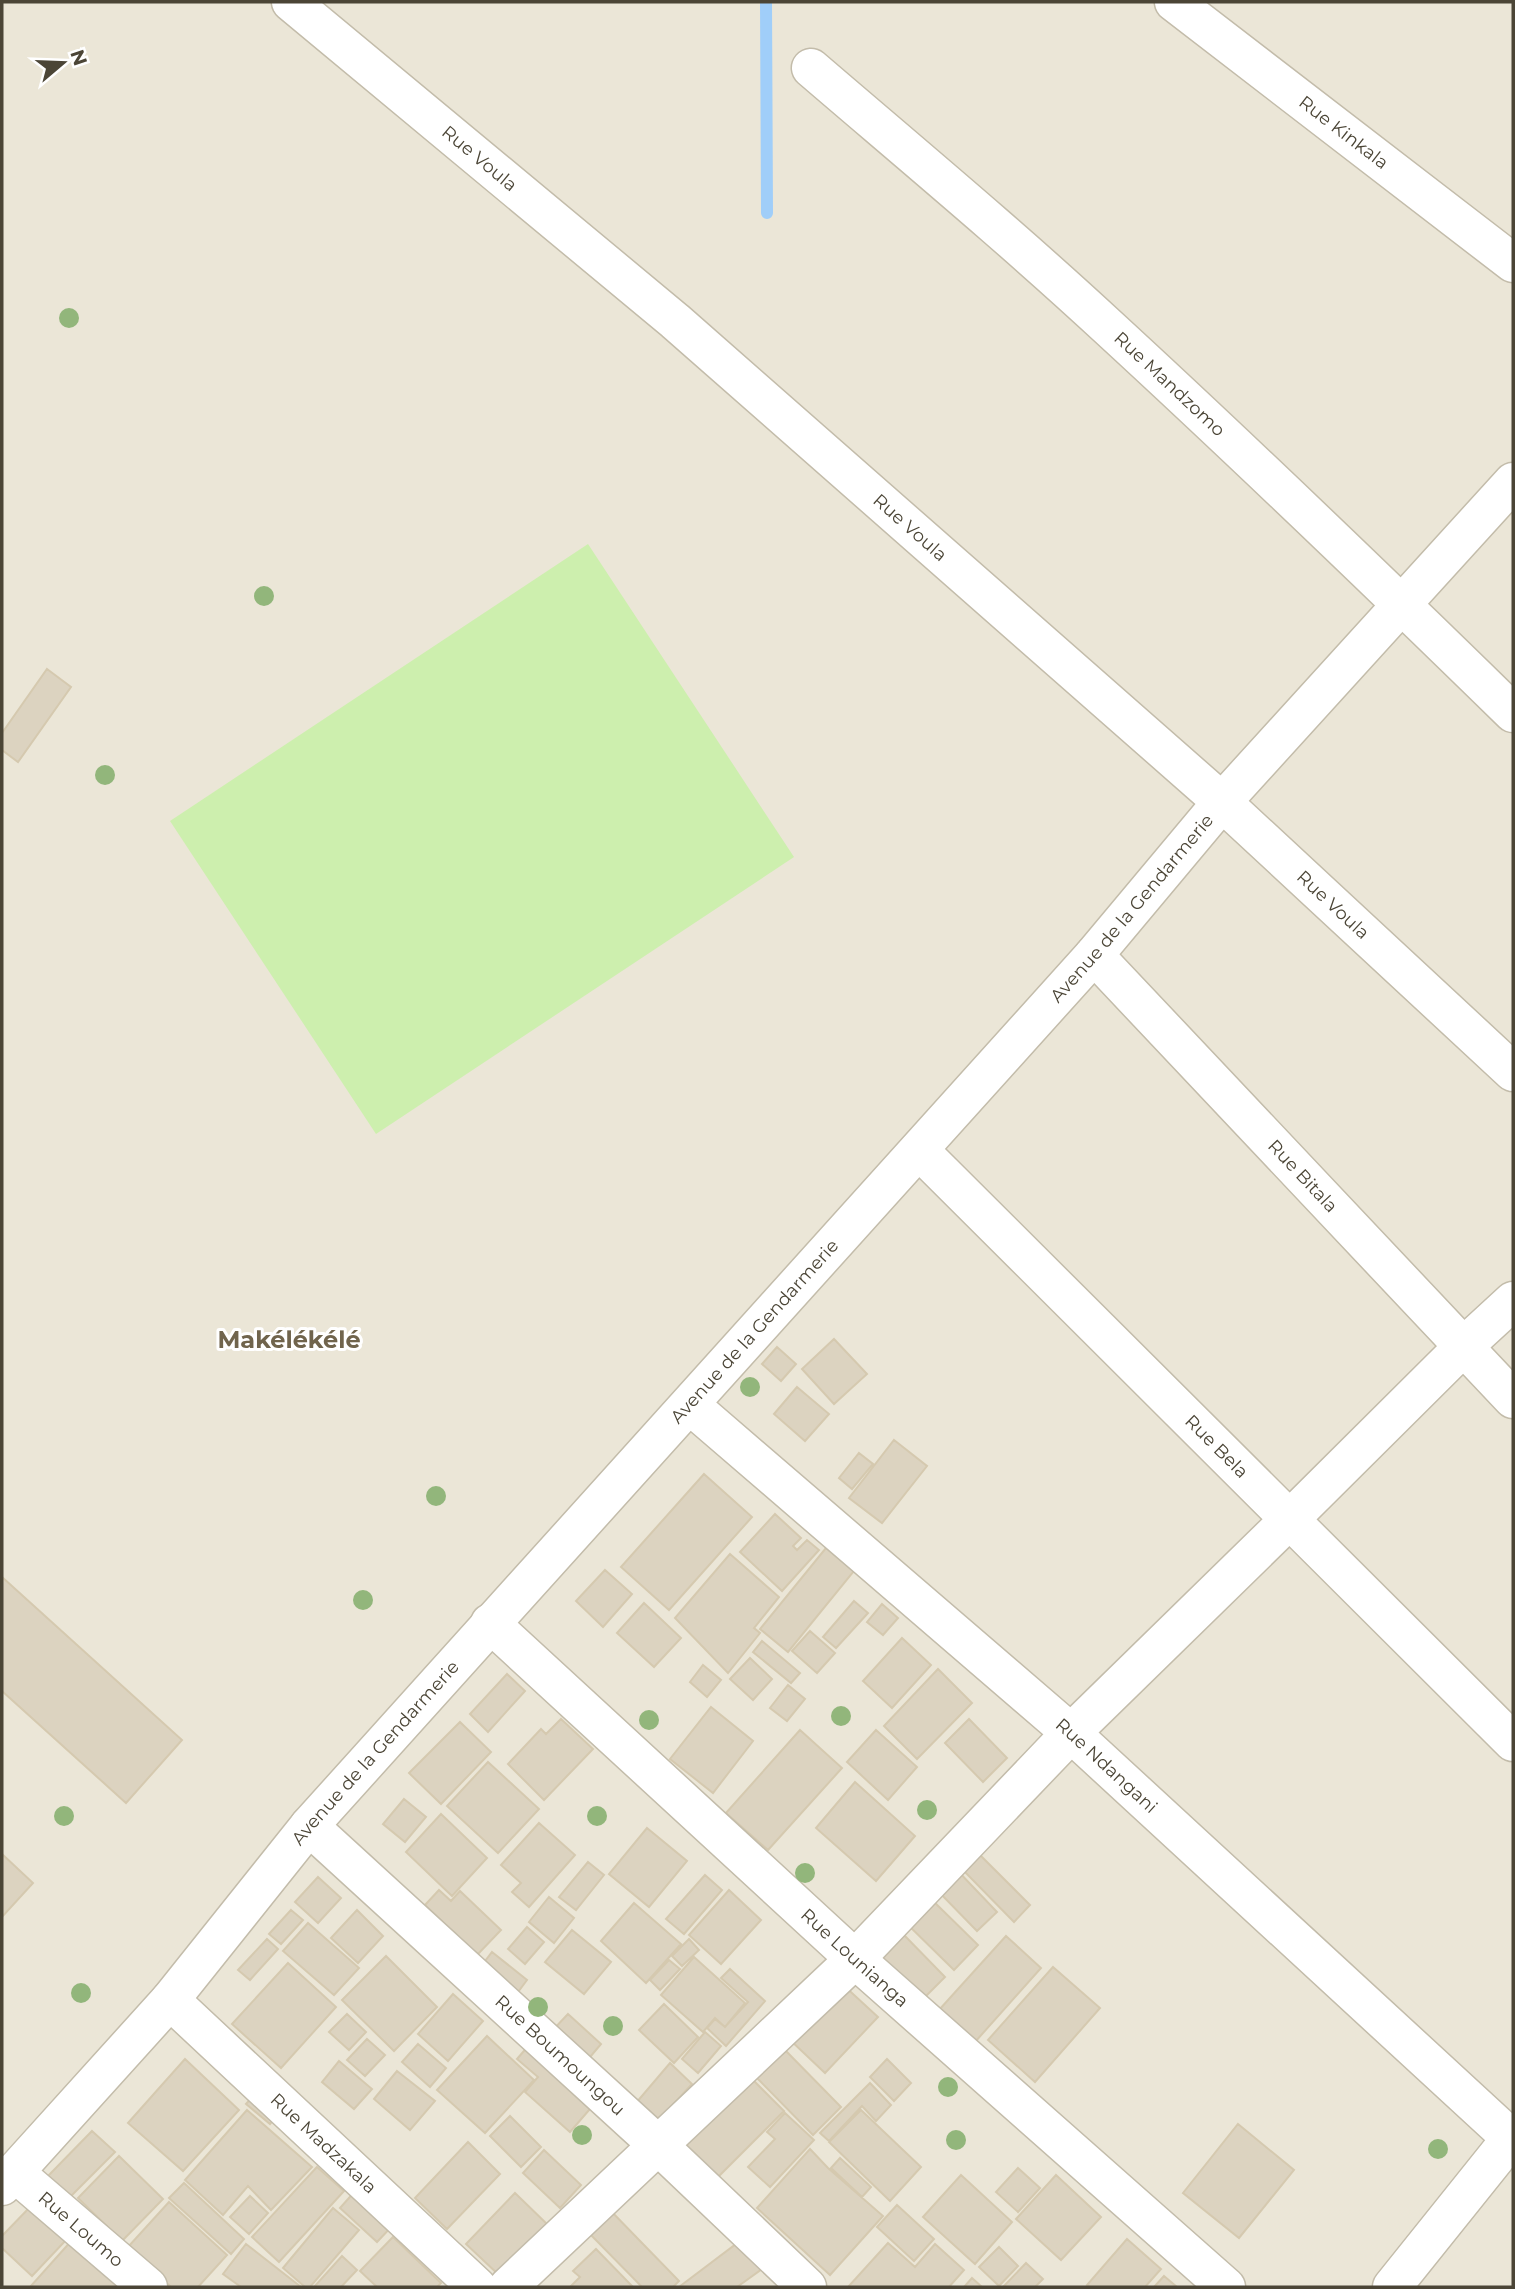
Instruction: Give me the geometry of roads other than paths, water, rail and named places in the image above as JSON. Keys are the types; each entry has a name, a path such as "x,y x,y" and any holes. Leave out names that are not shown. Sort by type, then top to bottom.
{"street":[{"name":"Rue Voula","path":"291,2 675,321 1222,802 1513,1072"},
{"name":"Rue Kinkala","path":"1188,6 1513,263"},
{"name":"Rue Mandzomo","path":"811,68 1106,325 1402,604 1513,713"},
{"name":"Avenue de la Gendarmerie","path":"8,2179 170,2000 309,1826 1094,955 1222,802 1513,482"},
{"name":"Rue Bitala","path":"1094,955 1513,1399"},
{"name":"Rue Bela","path":"919,1150 1513,1742"},
{"path":"509,2287 855,1959 1071,1733 1513,1301"},
{"name":"Rue Ndangani","path":"690,1405 1071,1733 1513,2138"},
{"name":"Rue Lounianga","path":"490,1623 855,1959 1226,2287"},
{"name":"Rue Boumoungou","path":"309,1826 659,2146 807,2287"},
{"name":"Rue Madzakala","path":"170,2000 477,2287"},
{"path":"1392,2287 1513,2138"},
{"name":"Rue Loumo","path":"8,2179 148,2287"}],"waterway":[{"path":"766,2 767,213"}],"district":[{"name":"Makélékélé","path":"289,1340"}]}
